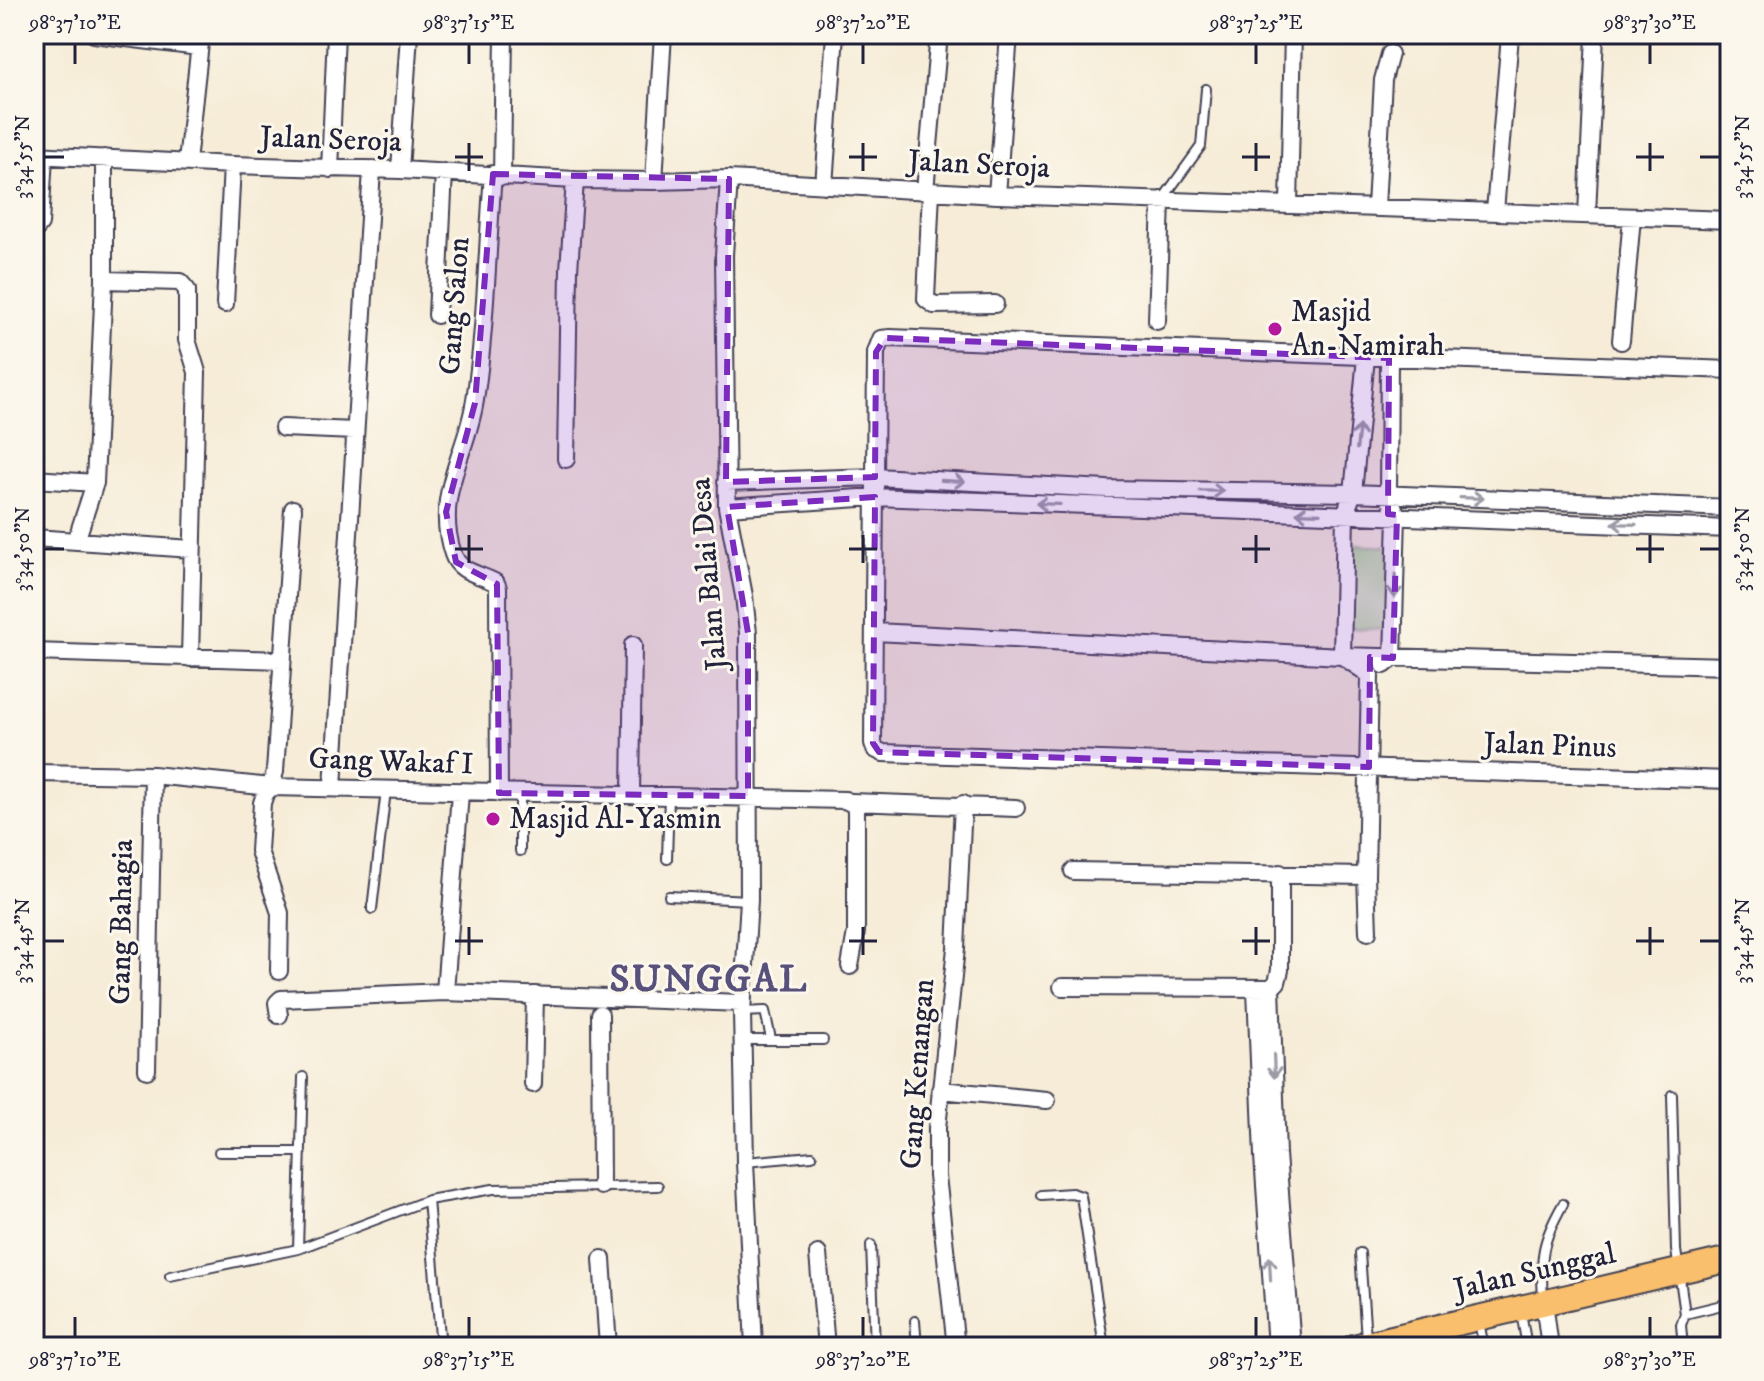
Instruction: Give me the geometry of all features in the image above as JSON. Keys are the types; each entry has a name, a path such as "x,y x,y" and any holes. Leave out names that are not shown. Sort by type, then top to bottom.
{"main road":[{"name":"Jalan Sunggal","path":"1360,1346 1730,1259"}],"street":[{"path":"94,34 200,41 187,162"},
{"path":"330,169 336,34"},
{"path":"400,170 409,34"},
{"name":"Gang Salon","path":"499,793 498,588 489,579 459,566 453,556 447,525 449,485 476,392 497,176 504,34"},
{"path":"654,181 663,34"},
{"path":"824,185 835,34"},
{"path":"939,34 928,191 926,299 934,305 995,304"},
{"path":"997,195 1009,34"},
{"path":"1289,204 1293,34"},
{"path":"1587,215 1595,34"},
{"path":"1495,211 1510,36"},
{"path":"1376,207 1383,80 1390,54"},
{"path":"34,114 40,224 34,231"},
{"name":"Jalan Seroja","path":"37,156 575,180 729,179 997,195 1730,220"},
{"path":"76,541 95,483 104,280 104,158"},
{"path":"225,304 232,165"},
{"path":"333,787 372,170"},
{"path":"437,315 444,172"},
{"name":"Jalan Balai Desa","path":"729,179 724,255 726,482 727,507 748,633 749,900 742,1008 745,1162 754,1347"},
{"path":"566,459 569,270 575,180"},
{"path":"1157,321 1161,200"},
{"path":"1621,341 1632,217"},
{"path":"104,280 180,282 186,286 187,340 197,372 190,658"},
{"path":"1730,370 885,338 878,342 876,352 875,477 875,632 1342,656 1730,666"},
{"path":"1342,656 1345,514 1353,493 1366,357"},
{"path":"1389,358 1388,495 1397,515 1393,658"},
{"path":"283,428 355,431"},
{"path":"726,482 875,477 1345,514 1730,529"},
{"path":"34,479 95,483"},
{"path":"727,507 875,497 1353,493 1730,508"},
{"path":"1673,506 1673,526"},
{"path":"279,971 280,913 259,851 262,803 275,771 293,509"},
{"path":"34,538 192,549"},
{"name":"Jalan Pinus","path":"875,632 873,743 879,752 1730,780"},
{"path":"631,795 633,645"},
{"path":"34,652 281,660"},
{"path":"1342,656 1370,675"},
{"path":"1370,675 1393,658"},
{"path":"1368,932 1366,876 1370,675"},
{"name":"Gang Wakaf I","path":"34,773 153,775 271,787 460,793 748,796 1016,808"},
{"name":"Gang Bahagia","path":"147,1070 153,775"},
{"path":"445,992 460,793"},
{"path":"850,966 857,915 856,812 852,802"},
{"name":"Gang Kenangan","path":"956,1347 937,1176 940,1090 956,948 963,804"},
{"path":"1073,871 1366,876"},
{"path":"1062,987 1263,989 1277,982 1280,970 1280,873"},
{"path":"1263,989 1276,1347"},
{"path":"279,1015 277,1003 281,999 445,992 742,1008"},
{"path":"533,1084 535,995"},
{"path":"600,1014 601,1186"},
{"path":"940,1090 1047,1100"},
{"path":"1270,1155 1292,1347"},
{"path":"818,1254 826,1347"},
{"path":"602,1259 608,1347"},
{"path":"1532,1305 1550,1347"}],"lane":[{"path":"1161,200 1201,146 1206,89"},
{"path":"372,909 387,789"},
{"path":"520,793 520,851"},
{"path":"667,859 669,795"},
{"path":"669,896 749,900"},
{"path":"742,1008 765,1011 771,1039"},
{"path":"744,1040 823,1040"},
{"path":"298,1249 303,1077"},
{"path":"1672,1095 1678,1271 1685,1314 1681,1325 1683,1347"},
{"path":"219,1152 301,1152"},
{"path":"745,1162 812,1156"},
{"path":"170,1276 298,1249 428,1200 493,1189 658,1186"},
{"path":"1041,1195 1072,1193 1081,1196 1104,1347"},
{"path":"428,1200 441,1347"},
{"path":"1527,1347 1547,1231 1563,1204"},
{"path":"871,1245 875,1347"},
{"path":"1360,1253 1360,1346"},
{"path":"1685,1314 1730,1303"},
{"path":"1478,1318 1484,1347"},
{"path":"915,1321 917,1347"}],"highlighted area":[{"path":"493,174 729,179 726,482 875,477 876,352 885,338 1389,358 1388,514 1397,515 1393,658 1370,657 1369,767 879,752 873,743 875,497 727,507 748,633 748,796 499,793 497,584 456,562 446,512 475,403"}],"green space":[{"path":"1349,545 1396,547 1392,630 1346,628"}],"place":[{"name":"Masjid An-Namirah","path":"1275,329"},
{"name":"Masjid Al-Yasmin","path":"493,819"}],"district":[{"name":"SUNGGAL","path":"709,980"}]}
